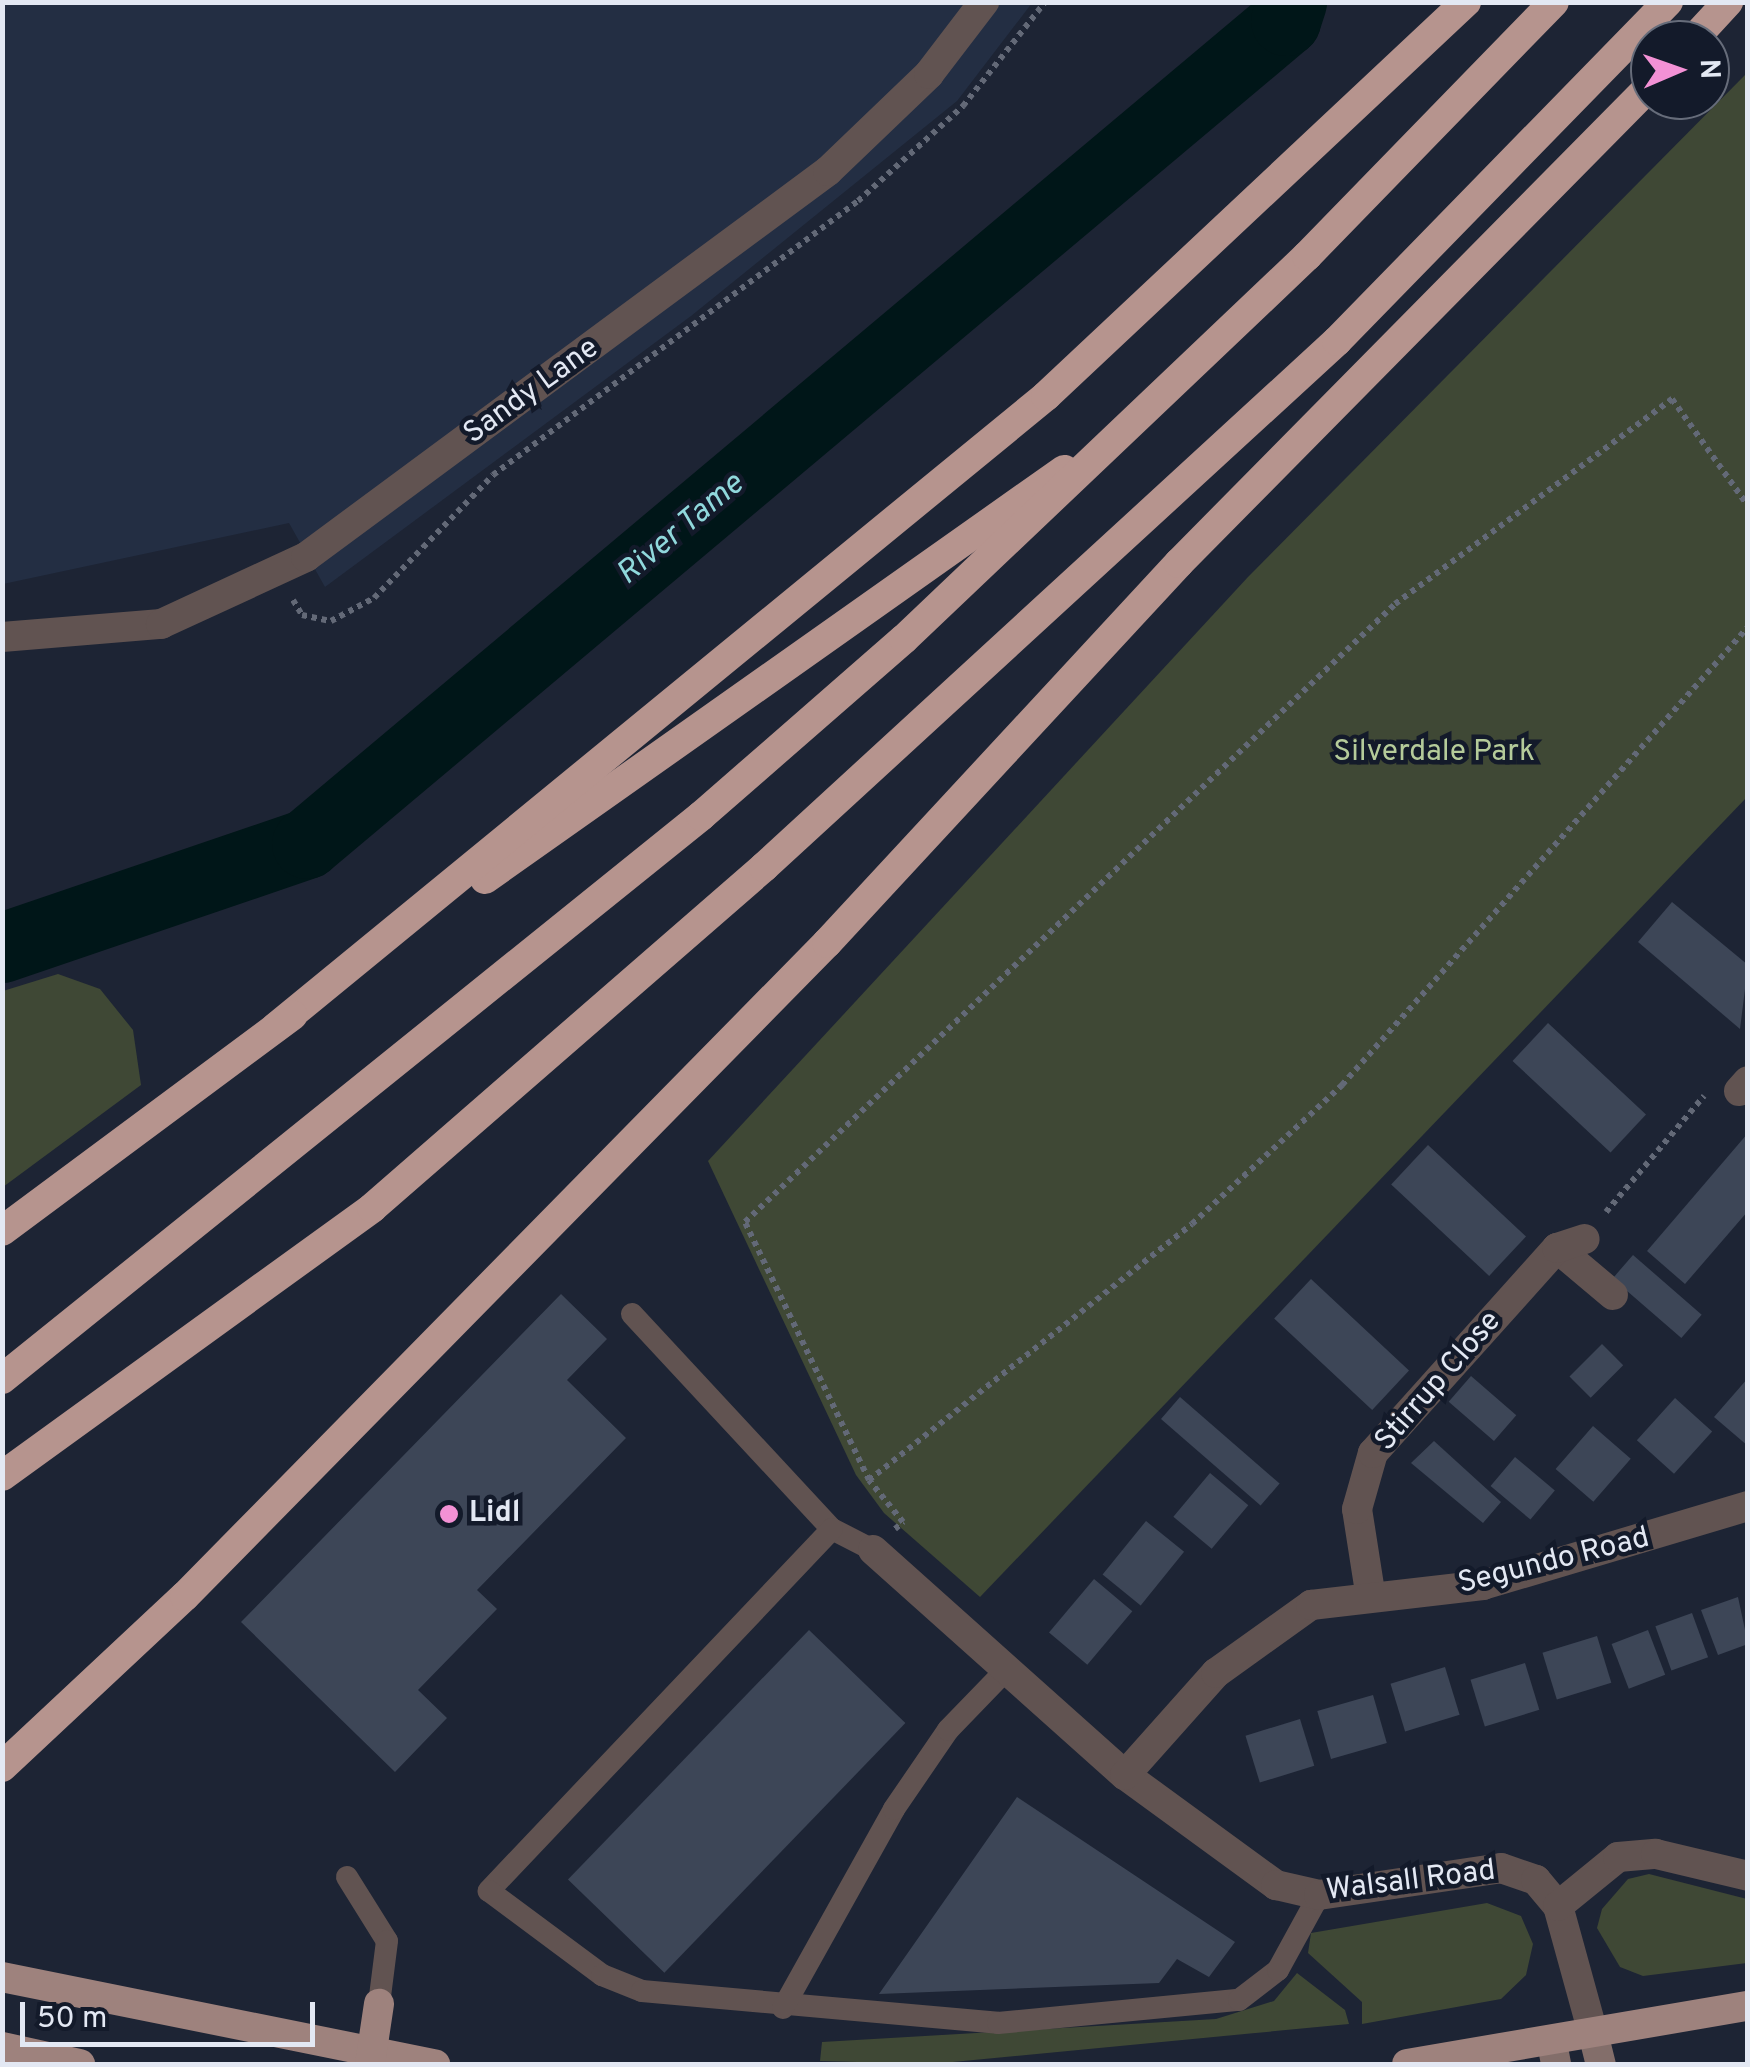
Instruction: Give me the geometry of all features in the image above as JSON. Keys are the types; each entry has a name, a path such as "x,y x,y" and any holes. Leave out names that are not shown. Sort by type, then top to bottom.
{"highway":[{"path":"276,1027 1046,396 1466,2"},
{"path":"2,1378 701,816 1148,410 1554,2"},
{"path":"2,1476 372,1208 764,866 1337,342 1668,2"},
{"path":"2,1767 56,1720 828,943 1179,563 1630,106"},
{"path":"2,1232 276,1027 1148,410"}],"main road":[{"path":"2,1977 370,2059 435,2064"},
{"path":"370,2059 378,2004"},
{"path":"1407,2064 1554,2054 1593,2033 1748,2006"},
{"path":"2,2046 80,2064"}],"street":[{"name":"Sandy Lane","path":"2,637 161,624 276,574 828,171 929,74 984,2"},
{"path":"1571,1244 1613,1296"},
{"name":"Stirrup Close","path":"1370,1592 1357,1509 1373,1453 1571,1244"},
{"name":"Segundo Road","path":"1125,1775 1216,1673 1312,1606 1370,1592 1483,1584 1748,1506"},
{"name":"Walsall Road","path":"873,1550 1125,1775 1276,1886 1319,1895 1501,1868 1536,1880 1558,1906"},
{"path":"1601,2064 1558,1906 1618,1858 1656,1854 1748,1876"}],"lane":[{"path":"632,1314 832,1529 873,1550"},
{"path":"832,1529 489,1891 615,1981 784,2008 998,2024 1240,2000 1278,1970 1319,1895"},
{"path":"784,2008 894,1809 948,1730 1006,1670"},
{"path":"347,1877 387,1941 378,2004"}],"path":[{"path":"276,574 302,615 331,621 374,598 492,475 858,202 963,106 1046,2"},
{"path":"873,1550 903,1522 868,1480 745,1222 1395,604 1672,399 1748,506"},
{"path":"868,1480 1192,1224 1342,1085 1748,628"},
{"path":"1737,642 1748,649"},
{"path":"1571,1244 1714,1084 1743,1086"}],"shaded area":[{"path":"2,3 1032,3 957,101 691,316 325,587 289,523 3,584"}],"green space":[{"name":"Silverdale Park","path":"1747,73 1747,797 980,1597 884,1513 856,1475 708,1161 1248,577 1700,120 1730,120 1730,90"},
{"path":"58,974 100,989 133,1030 141,1085 3,1187 3,991"},
{"path":"1649,1874 1747,1899 1747,1963 1643,1976 1620,1967 1597,1928 1602,1909 1628,1879"},
{"path":"1487,1903 1521,1916 1533,1944 1526,1975 1501,1999 1362,2024 1362,2002 1308,1953 1311,1933"},
{"path":"1297,1973 1345,2010 1349,2024 932,2064 820,2061 822,2042 1216,2019 1274,2001"}],"building":[{"path":"1672,902 1748,965 1740,1029 1638,942"},
{"path":"1548,1023 1646,1114 1611,1152 1513,1061"},
{"path":"1748,1133 1748,1211 1685,1284 1647,1251"},
{"path":"1428,1145 1526,1236 1489,1276 1391,1184"},
{"path":"1633,1255 1702,1315 1681,1338 1613,1278"},
{"path":"1311,1279 1409,1370 1372,1410 1274,1318"},
{"name":"Lidl","path":"561,1294 607,1339 567,1380 626,1438 477,1590 497,1609 418,1690 447,1718 395,1772 241,1622"},
{"path":"1602,1344 1623,1365 1591,1398 1569,1377"},
{"path":"1471,1376 1516,1415 1494,1441 1449,1402"},
{"path":"1748,1378 1748,1446 1714,1417"},
{"path":"1180,1397 1280,1484 1261,1505 1161,1419"},
{"path":"1675,1398 1712,1431 1674,1474 1637,1440"},
{"path":"1593,1426 1631,1459 1593,1502 1556,1469"},
{"path":"1434,1441 1501,1502 1483,1523 1411,1463"},
{"path":"1515,1457 1555,1490 1530,1520 1491,1486"},
{"path":"1210,1473 1248,1505 1212,1549 1173,1517"},
{"path":"1146,1521 1184,1552 1141,1605 1103,1575"},
{"path":"1094,1579 1132,1611 1087,1665 1049,1633"},
{"path":"1738,1597 1748,1644 1718,1655 1701,1610"},
{"path":"1692,1613 1708,1657 1671,1671 1655,1626"},
{"path":"809,1630 905,1723 664,1973 568,1880"},
{"path":"1648,1630 1665,1675 1629,1689 1612,1644"},
{"path":"1597,1636 1611,1683 1557,1700 1542,1653"},
{"path":"1525,1663 1539,1710 1485,1727 1470,1680"},
{"path":"1445,1667 1460,1715 1405,1731 1390,1684"},
{"path":"1373,1695 1387,1743 1331,1759 1317,1711"},
{"path":"1300,1719 1314,1766 1260,1783 1245,1736"},
{"path":"1017,1797 1235,1942 1209,1977 1177,1959 1159,1983 879,1994"}],"waterway":[{"name":"River Tame","path":"2,948 307,844 1286,21 1292,2"}],"place":[{"name":"Lidl","path":"449,1514"}]}
